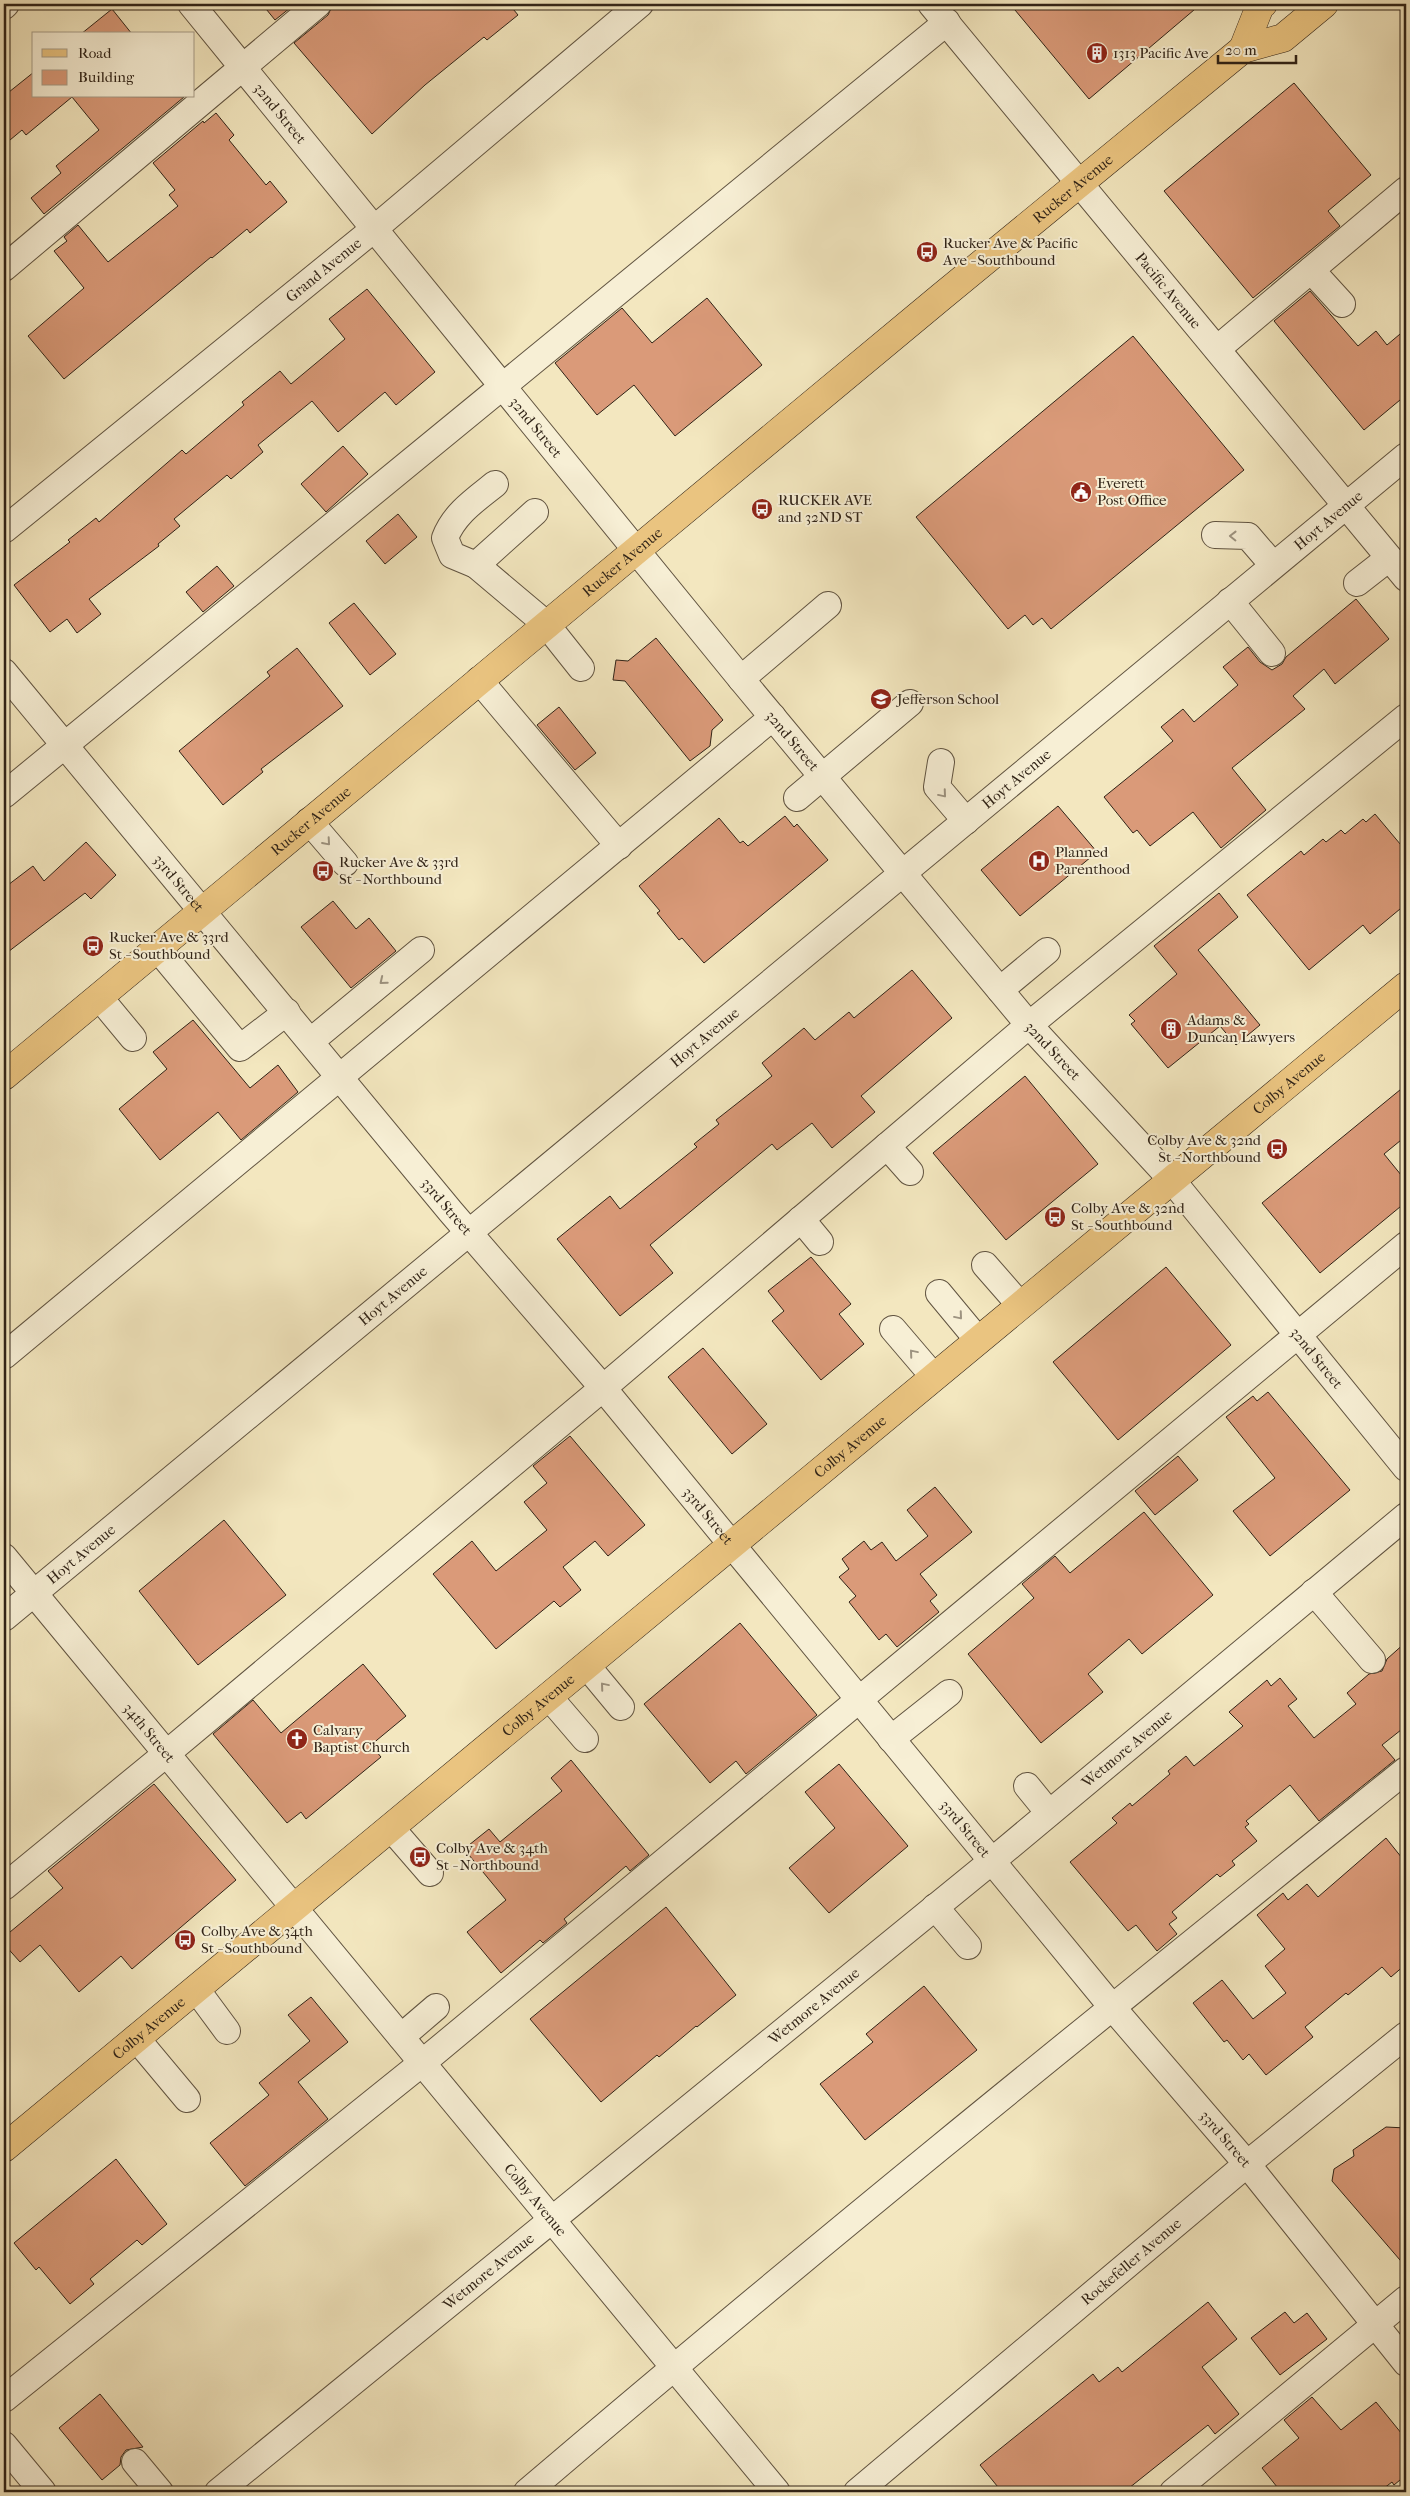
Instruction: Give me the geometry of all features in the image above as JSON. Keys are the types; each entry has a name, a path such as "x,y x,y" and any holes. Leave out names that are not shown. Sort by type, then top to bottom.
{"main road":[{"name":"Rucker Avenue","path":"1242,49 1260,6 1263,4"},
{"name":"Rucker Avenue","path":"4,1076 546,624 1242,49 1283,38 1324,4"},
{"name":"Colby Avenue","path":"4,2148 1406,986"}],"street":[{"name":"32nd Street","path":"191,4 635,552 1029,1025 1171,1179 1300,1335 1406,1468"},
{"path":"4,268 318,4"},
{"name":"Grand Avenue","path":"4,530 374,229 640,4"},
{"path":"4,795 64,745 158,678 939,13"},
{"name":"Pacific Avenue","path":"939,13 1406,578"},
{"path":"1217,349 1406,190"},
{"path":"1311,270 1342,304"},
{"name":"Hoyt Avenue","path":"4,1618 467,1232 1406,456"},
{"path":"495,484 459,513 449,527 445,538 452,555 476,565 546,624 581,668"},
{"path":"476,565 535,512"},
{"path":"1215,535 1248,536 1273,565"},
{"path":"1357,583 1389,558"},
{"path":"1230,601 1272,653"},
{"path":"741,679 828,605"},
{"name":"33rd Street","path":"4,672 467,1232 603,1388 1112,2007 1247,2164 1406,2363"},
{"path":"479,680 619,846"},
{"path":"797,798 910,703"},
{"path":"4,1356 341,1078 773,717"},
{"path":"4,1887 166,1754 802,1219 853,1189 887,1146 1029,1025 1406,717"},
{"path":"941,762 937,787 966,821"},
{"path":"309,821 345,863"},
{"path":"157,948 240,1048 287,1012"},
{"path":"311,1041 421,950"},
{"path":"1000,990 1047,951"},
{"path":"99,997 134,1038"},
{"path":"887,1146 910,1172"},
{"path":"802,1219 820,1242"},
{"path":"4,2399 764,1788 859,1700 1300,1335 1360,1297 1406,1245"},
{"path":"985,1265 1020,1305"},
{"path":"940,1293 978,1340"},
{"path":"893,1328 934,1377"},
{"name":"Wetmore Avenue","path":"218,2492 551,2218 992,1861 1406,1516"},
{"name":"34th Street","path":"4,1558 294,1908"},
{"path":"1314,1592 1372,1660"},
{"path":"586,1666 621,1707"},
{"path":"891,1739 949,1693"},
{"path":"549,1697 585,1739"},
{"path":"527,2492 1050,2044 1112,2007 1406,1770"},
{"path":"1027,1786 1049,1813"},
{"path":"391,1828 430,1873"},
{"path":"935,1907 968,1946"},
{"name":"Colby Avenue","path":"294,1908 777,2492"},
{"path":"196,1989 227,2031"},
{"path":"401,2037 436,2007"},
{"name":"Rockefeller Avenue","path":"857,2492 1247,2164 1406,2035"},
{"path":"136,2038 187,2099"},
{"path":"1173,2492 1406,2299"},
{"path":"4,2445 43,2492"},
{"path":"135,2462 160,2492"}],"building":[{"path":"262,4 295,4 275,20"},
{"path":"333,4 509,4 518,15 487,40 484,37 425,85 372,134 294,43 328,15"},
{"name":"1313 Pacific Ave","path":"1010,4 1201,4 1089,99"},
{"path":"112,9 130,32 83,32"},
{"path":"32,74 32,98 71,98 26,135 22,130 4,145 4,96"},
{"path":"1294,83 1371,175 1328,211 1340,226 1253,298 1164,191"},
{"path":"73,98 183,98 44,214 31,198 61,173 56,166 99,130"},
{"path":"216,113 234,135 229,140 266,185 270,181 287,202 250,233 247,229 211,257 64,379 28,336 84,288 54,251 67,241 64,237 78,225 108,262 178,206 169,195 175,190 153,163 203,121 204,123"},
{"path":"367,289 435,372 396,405 385,392 338,432 312,401 258,445 263,452 231,479 227,475 174,519 180,526 158,544 159,546 89,599 101,614 77,633 67,619 50,632 14,585 70,542 68,540 96,518 99,522 182,450 186,454 244,405 242,402 280,371 291,384 345,339 329,319"},
{"path":"1310,291 1358,346 1376,331 1387,345 1406,329 1406,395 1364,430 1274,321"},
{"path":"707,298 762,365 675,436 634,385 597,415 555,363 622,308 652,343"},
{"name":"Everett Post Office","path":"1133,336 1244,470 1051,629 1042,618 1033,625 1025,615 1008,629 916,517"},
{"path":"343,446 368,474 326,512 301,484"},
{"path":"398,514 417,537 385,564 366,541"},
{"path":"217,566 234,586 203,612 186,592"},
{"path":"1356,599 1389,639 1335,684 1324,669 1293,696 1305,709 1232,768 1266,810 1221,848 1193,812 1150,846 1137,830 1133,833 1104,797 1173,741 1161,727 1183,709 1194,722 1238,685 1223,667 1248,647 1260,662 1272,670 1282,664 1286,657"},
{"path":"354,603 396,654 370,675 329,623"},
{"path":"656,638 723,720 712,730 710,746 690,761 625,681 613,680 616,660 628,661"},
{"path":"297,648 343,706 261,769 263,772 223,805 179,751 270,676 267,672"},
{"path":"559,707 596,753 575,770 537,725"},
{"name":"Planned Parenthood","path":"1058,806 1097,852 1020,916 981,870"},
{"path":"1375,814 1406,851 1406,904 1370,934 1363,925 1309,970 1247,895 1301,851 1304,855 1323,839 1326,842 1341,830 1345,834 1363,819 1366,822"},
{"path":"785,816 794,827 797,824 828,860 704,963 682,938 679,940 657,913 660,911 639,886 719,818 740,843 743,841 748,846"},
{"path":"86,842 116,875 91,899 85,893 4,955 4,888 33,866 44,881"},
{"path":"1219,893 1238,917 1198,950 1260,1025 1236,1045 1220,1026 1168,1068 1131,1024 1135,1021 1129,1015 1177,974 1154,946"},
{"path":"333,901 356,929 369,918 396,951 351,988 301,927"},
{"path":"912,970 952,1018 861,1096 875,1112 832,1148 812,1123 777,1150 772,1144 650,1245 673,1273 620,1316 557,1239 610,1196 620,1209 697,1147 694,1144 719,1124 716,1120 772,1076 762,1063 804,1028 815,1040 849,1012 854,1018"},
{"path":"193,1020 250,1088 278,1065 298,1092 241,1140 218,1112 160,1160 119,1109 167,1069 153,1052"},
{"path":"1025,1076 1098,1164 1006,1240 933,1153"},
{"path":"1406,1085 1406,1136 1384,1154 1406,1181 1406,1202 1320,1273 1262,1203"},
{"path":"811,1257 851,1304 839,1314 864,1344 821,1380 772,1321 784,1311 768,1291"},
{"path":"1166,1267 1231,1345 1118,1440 1053,1362"},
{"path":"703,1348 767,1424 732,1454 668,1377"},
{"path":"1268,1392 1350,1490 1270,1556 1233,1511 1275,1478 1226,1417 1253,1396 1257,1401"},
{"path":"570,1436 645,1525 608,1556 595,1541 563,1567 581,1590 560,1607 554,1601 496,1649 433,1574 472,1541 496,1571 547,1530 524,1502 547,1483 533,1466"},
{"path":"1178,1456 1198,1480 1155,1515 1135,1491"},
{"path":"935,1487 972,1532 920,1574 937,1595 930,1601 939,1612 897,1647 886,1634 879,1640 849,1602 856,1596 839,1577 849,1569 842,1559 864,1541 871,1550 882,1542 896,1561 928,1536 907,1510"},
{"path":"1144,1512 1213,1595 1142,1654 1129,1639 1088,1674 1103,1692 1041,1743 968,1654 1034,1598 1022,1584 1055,1556 1070,1573"},
{"path":"224,1520 286,1595 198,1665 139,1591"},
{"path":"740,1623 817,1715 746,1774 736,1761 710,1783 644,1704"},
{"path":"1406,1642 1406,1726 1382,1745 1395,1760 1319,1821 1290,1785 1246,1821 1249,1824 1245,1827 1257,1841 1232,1861 1235,1865 1220,1877 1217,1874 1172,1912 1177,1918 1169,1924 1177,1934 1157,1951 1136,1925 1128,1931 1070,1862 1117,1823 1112,1818 1130,1803 1132,1806 1170,1774 1168,1771 1186,1756 1194,1766 1243,1726 1229,1712 1267,1680 1271,1686 1280,1678 1297,1699 1288,1706 1314,1738 1356,1704 1347,1693 1369,1674 1382,1671 1387,1659"},
{"name":"Calvary Baptist Church","path":"363,1664 406,1716 371,1745 381,1757 306,1819 301,1812 287,1823 213,1734 253,1700 281,1733"},
{"path":"571,1760 649,1855 630,1871 626,1866 564,1919 567,1923 543,1943 540,1940 501,1973 467,1932 506,1900 464,1849 489,1829 500,1842 562,1791 551,1778"},
{"path":"839,1764 908,1846 829,1913 789,1868 835,1828 805,1792"},
{"path":"154,1784 236,1880 132,1969 121,1956 79,1992 40,1945 20,1962 4,1944 4,1937 63,1888 48,1871"},
{"path":"1386,1838 1406,1863 1406,1964 1391,1977 1382,1967 1348,1995 1346,1993 1305,2027 1313,2037 1266,2075 1249,2054 1243,2060 1227,2040 1224,2042 1193,2003 1222,1980 1253,2019 1286,1993 1265,1966 1285,1949 1257,1915 1283,1893 1288,1900 1307,1884 1318,1897"},
{"path":"666,1907 736,1995 659,2057 657,2055 601,2102 530,2019"},
{"path":"924,1986 977,2050 865,2140 820,2084 873,2042 866,2034"},
{"path":"311,1997 348,2042 298,2082 328,2119 245,2186 210,2143 269,2095 259,2083 310,2041 288,2015"},
{"path":"1386,2127 1406,2128 1406,2267 1332,2181 1334,2169 1354,2156 1353,2150"},
{"path":"116,2159 167,2224 142,2245 137,2240 90,2279 94,2284 70,2304 39,2267 36,2270 14,2243"},
{"path":"1208,2302 1237,2339 1202,2367 1239,2414 1215,2434 1208,2425 1124,2492 1002,2492 980,2465 1093,2374 1099,2382 1118,2367 1122,2372"},
{"path":"1285,2312 1294,2323 1307,2313 1327,2339 1280,2375 1251,2338"},
{"path":"100,2394 143,2447 126,2450 121,2457 120,2465 102,2480 59,2428"},
{"path":"1312,2397 1341,2430 1376,2402 1406,2439 1406,2475 1394,2485 1392,2482 1379,2492 1281,2492 1262,2468 1299,2438 1284,2420"}],"place":[{"name":"1313 Pacific Ave","path":"1097,53"},
{"name":"Rucker Ave & Pacific Ave - Southbound","path":"927,252"},
{"name":"Everett Post Office","path":"1081,492"},
{"name":"RUCKER AVE and 32ND ST","path":"762,509"},
{"name":"Jefferson School","path":"881,699"},
{"name":"Planned Parenthood","path":"1039,861"},
{"name":"Rucker Ave & 33rd St - Northbound","path":"323,871"},
{"name":"Rucker Ave & 33rd St - Southbound","path":"93,946"},
{"name":"Adams & Duncan Lawyers","path":"1171,1029"},
{"name":"Colby Ave & 32nd St - Northbound","path":"1277,1149"},
{"name":"Colby Ave & 32nd St - Southbound","path":"1055,1217"},
{"name":"Calvary Baptist Church","path":"297,1739"},
{"name":"Colby Ave & 34th St - Northbound","path":"420,1857"},
{"name":"Colby Ave & 34th St - Southbound","path":"185,1940"}]}
